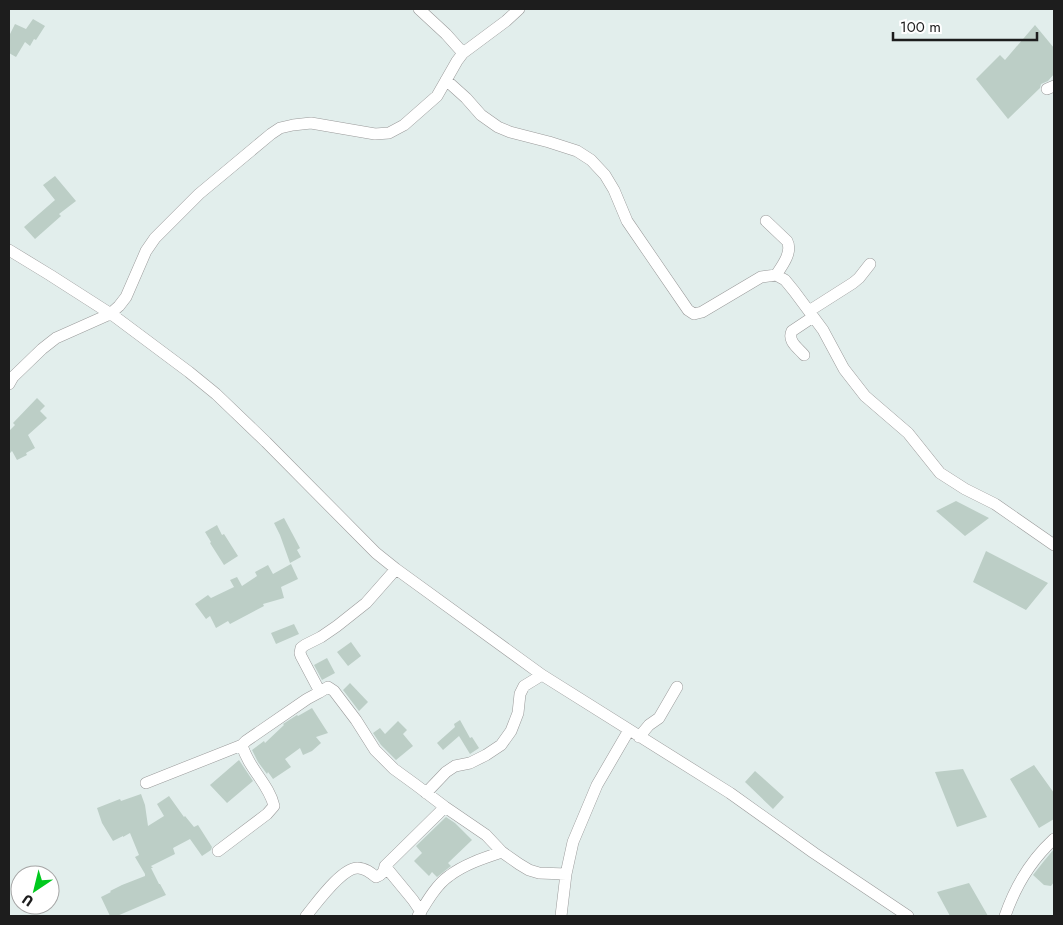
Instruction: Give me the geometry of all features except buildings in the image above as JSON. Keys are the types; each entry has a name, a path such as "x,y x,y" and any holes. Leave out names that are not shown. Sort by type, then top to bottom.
{"street":[{"path":"420,9 463,53"},
{"path":"9,384 13,377 42,348 56,338 110,314 119,306 126,297 146,251 155,238 199,194 271,134 280,128 311,123 375,134 389,133 404,125 437,96 463,53 499,27 519,9"},
{"path":"446,80 481,115 498,127 577,151 591,160 614,190 633,232 688,310 694,314 702,312 760,277 776,276 785,280 824,330 844,369 865,396 908,433 940,473 964,489 995,504 1054,545"},
{"path":"766,221 789,245 789,252 785,262 776,276"},
{"path":"9,250 110,314 216,394 376,553 396,569 542,675 730,792 814,853 908,916"},
{"path":"804,355 791,340 790,334 811,314 859,278 870,264"},
{"path":"320,692 301,656 302,648 337,626 366,604 396,569"},
{"path":"426,793 446,772 455,766 486,755 501,745 511,731 518,713 520,694 524,686 542,675"},
{"path":"146,783 242,745 307,699 328,687 334,690 380,755 394,770 486,835 502,852 519,864 539,873 566,874"},
{"path":"640,737 649,725 659,718 678,687"},
{"path":"561,916 566,874 573,842 596,785 629,730"},
{"path":"218,850 267,814 274,806 251,766 242,745"},
{"path":"306,916 338,879 347,872 355,868 361,868 376,877 380,876 384,872 385,866 445,807"},
{"path":"1005,916 1026,872 1042,850 1054,839"},
{"path":"385,866 413,900 420,914 448,876 475,862 502,852"}]}
